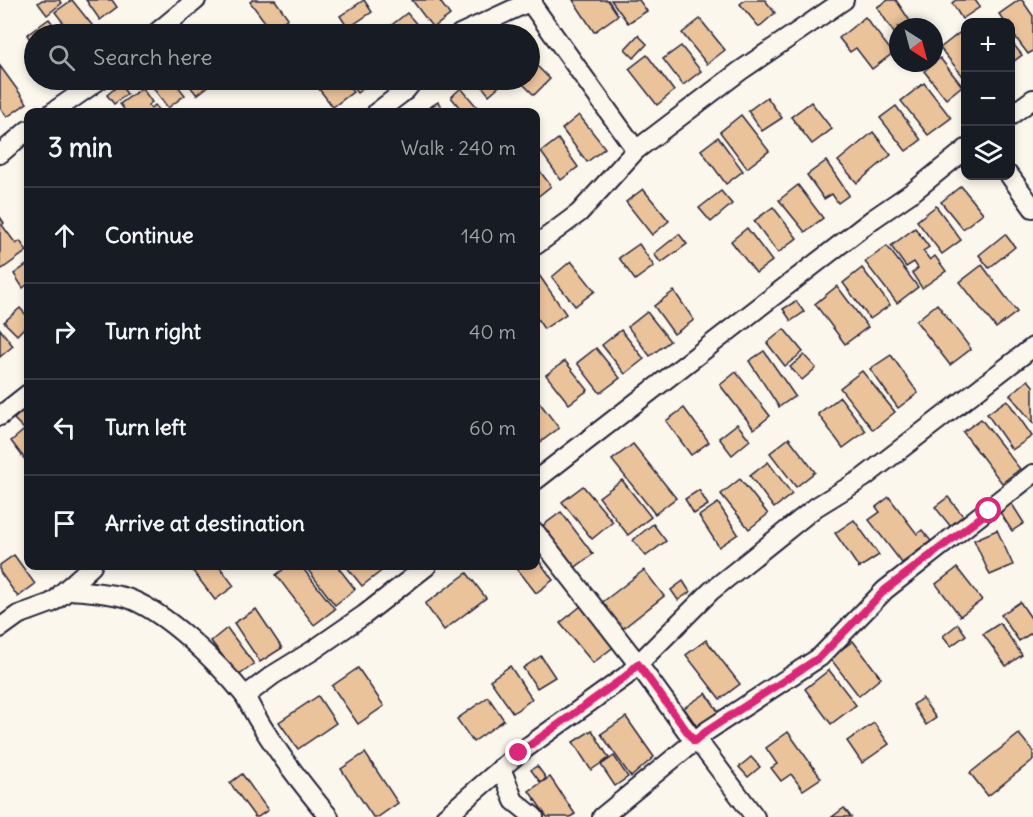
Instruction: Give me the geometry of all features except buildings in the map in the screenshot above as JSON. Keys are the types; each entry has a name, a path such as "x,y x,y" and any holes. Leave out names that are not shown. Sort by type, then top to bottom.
{"street":[{"path":"167,24 196,0"},
{"path":"540,242 579,213 636,150 740,71 844,0"},
{"path":"482,24 532,1 636,150"},
{"path":"59,108 85,90"},
{"path":"381,108 406,90"},
{"path":"1015,113 1033,99"},
{"path":"0,154 24,133"},
{"path":"540,477 961,153"},
{"path":"1013,180 1033,208"},
{"path":"445,817 519,753 626,676 711,591 816,507 863,478 1033,347"},
{"path":"0,416 24,397"},
{"path":"602,817 707,731 820,657 885,590 1033,474"},
{"path":"540,538 638,664 694,741 704,749 755,817"},
{"path":"51,603 88,570"},
{"path":"245,696 364,615 422,570"},
{"path":"0,628 18,615 51,603 69,590 125,598 150,609 225,672 245,696 295,775 329,817"},
{"path":"501,768 514,801 534,817"}],"route":[{"path":"519,753 626,676 638,664 694,741 820,657 885,590 989,511"}]}
